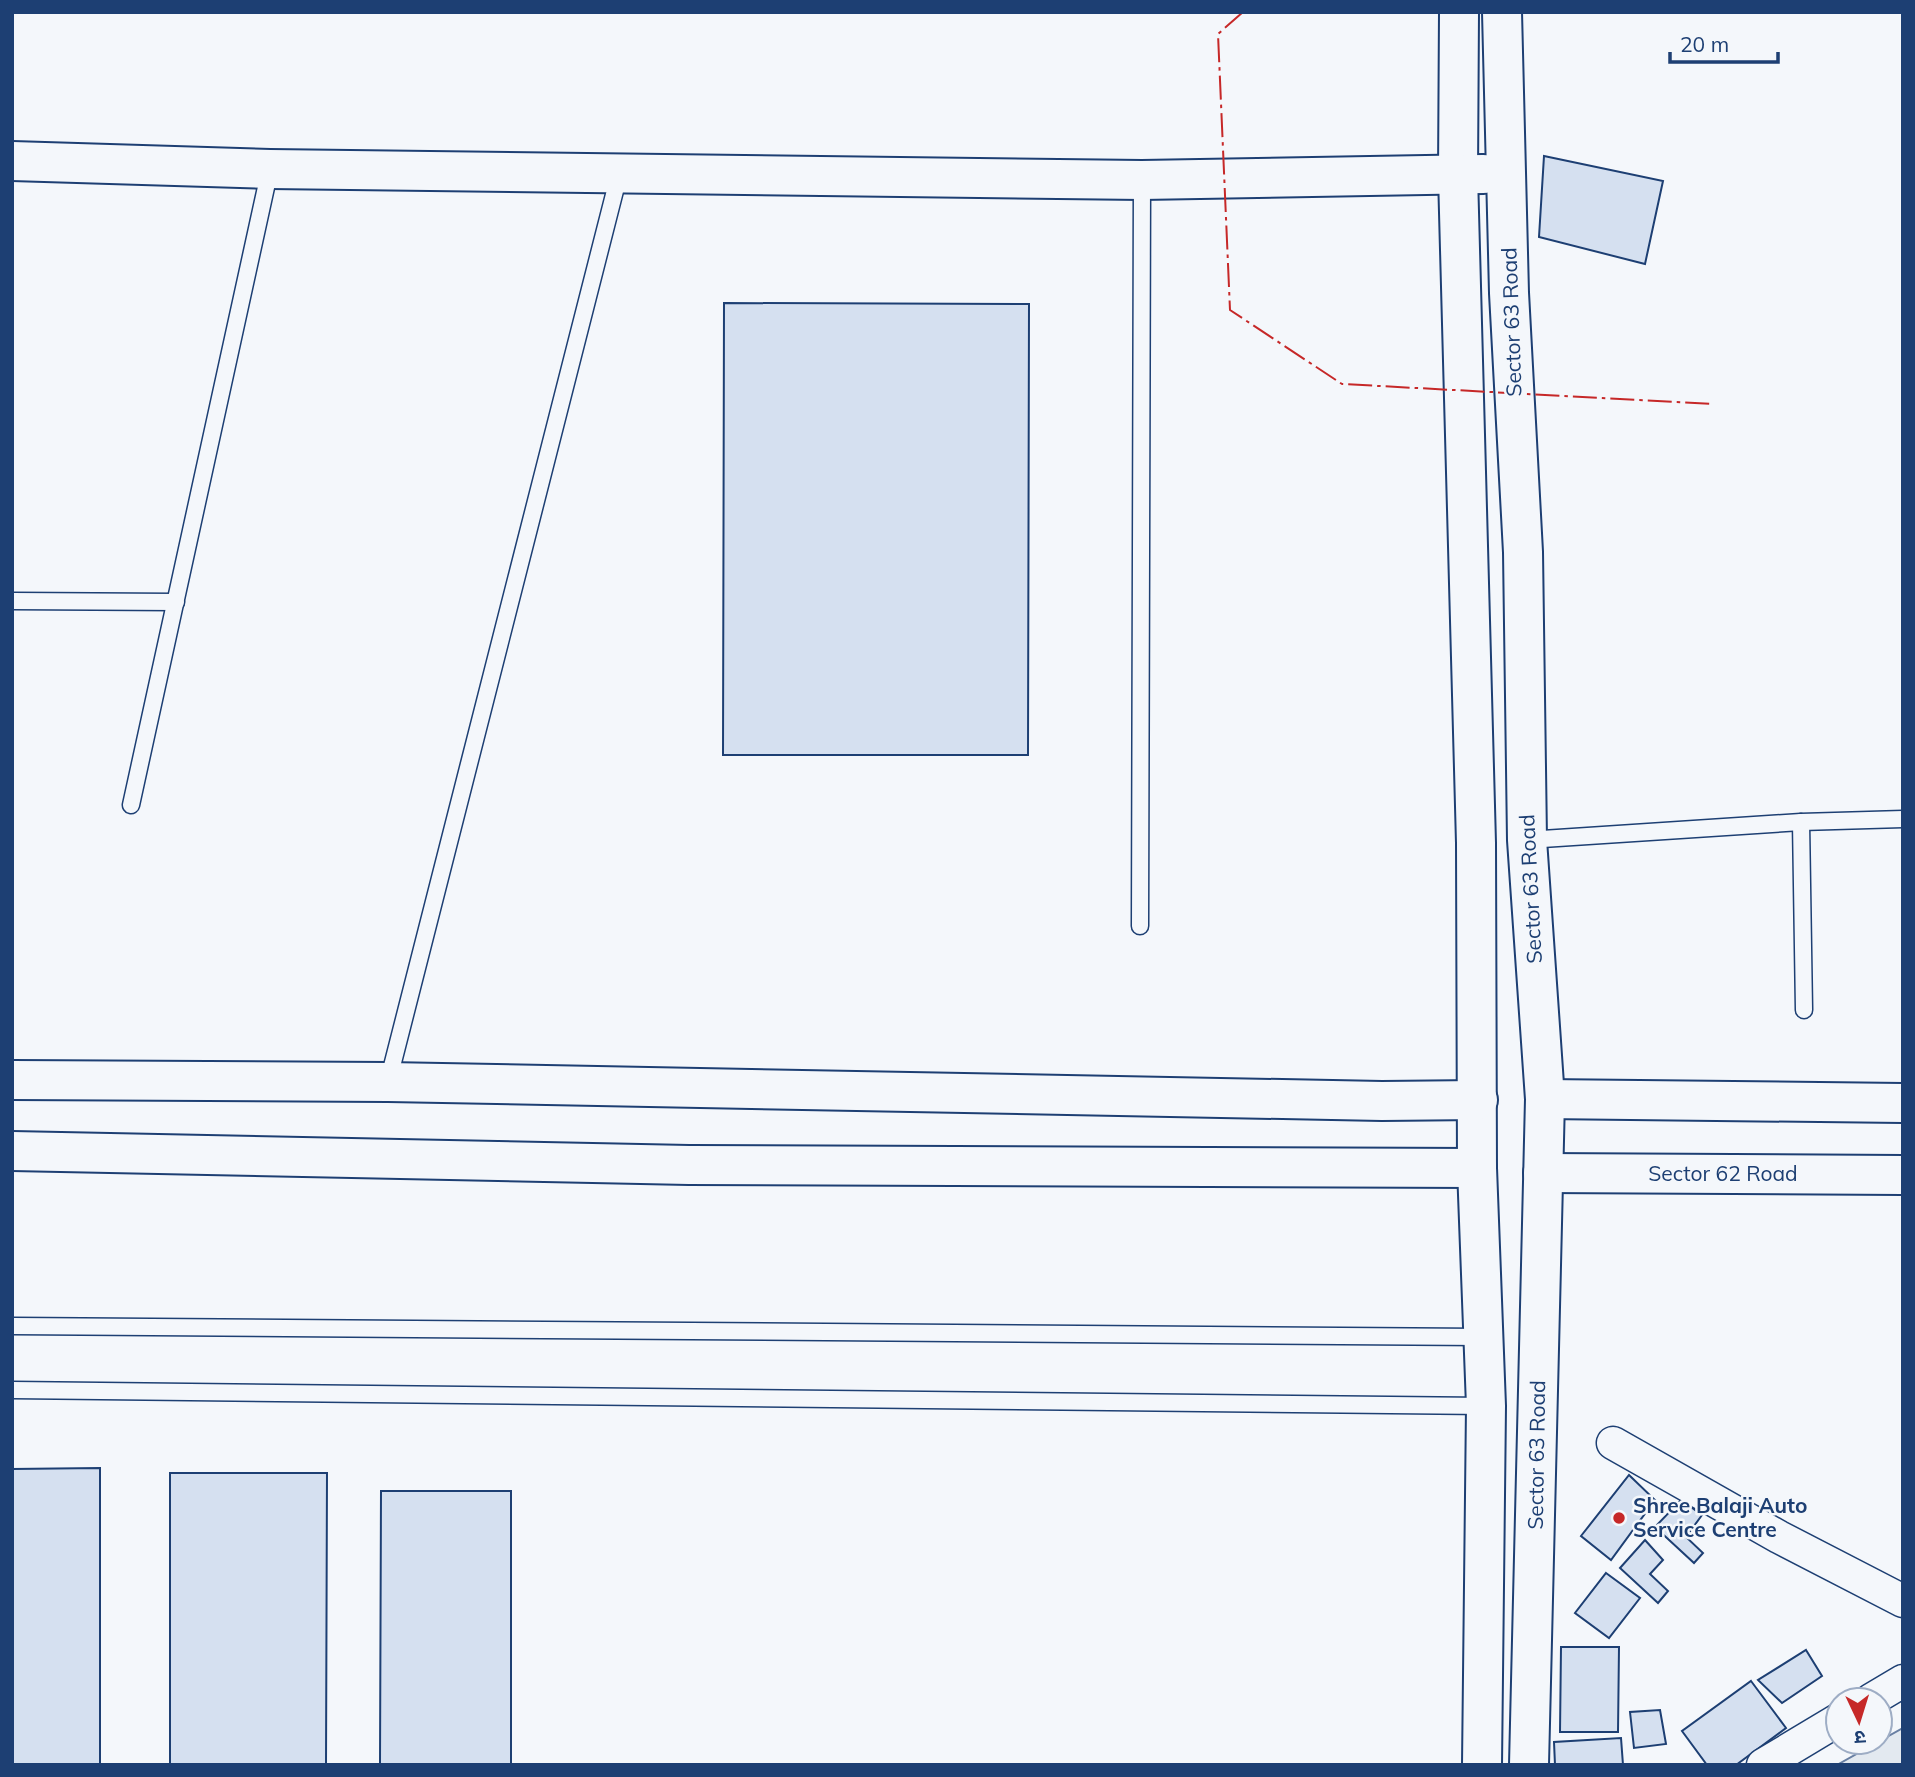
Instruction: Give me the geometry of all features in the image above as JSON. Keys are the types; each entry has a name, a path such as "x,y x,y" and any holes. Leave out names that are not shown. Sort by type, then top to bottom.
{"street":[{"path":"1459,12 1458,175 1476,843 1476,1168 1486,1406 1482,1765"},
{"name":"Sector 63 Road","path":"1502,12 1510,293 1523,552 1527,840 1545,1099 1529,1765"},
{"path":"12,161 620,175 1142,180 1506,172"},
{"path":"12,1080 388,1082 1369,1101 1478,1100"},
{"path":"1545,1099 1903,1103"},
{"path":"12,1152 689,1165 1476,1168"},
{"name":"Sector 62 Road","path":"1543,1173 1903,1175"},
{"path":"1613,1443 1779,1537 1903,1601"},
{"path":"1763,1765 1824,1728"}],"lane":[{"path":"131,805 270,169"},
{"path":"388,1082 620,175"},
{"path":"1140,926 1142,180"},
{"path":"12,601 176,602"},
{"path":"1527,840 1801,822 1903,820"},
{"path":"1801,822 1804,1010"},
{"path":"12,1326 1484,1337"},
{"path":"12,1390 1486,1406"}],"shaded area":[{"path":"1903,1728 1903,1765 1837,1765 1853,1756 1894,1756 1894,1733"}],"building":[{"path":"1544,156 1663,181 1645,264 1539,237"},
{"path":"724,303 1029,304 1028,755 723,755"},
{"path":"100,1468 100,1765 12,1765 12,1469"},
{"path":"170,1473 327,1473 326,1765 170,1765"},
{"name":"Shree Balaji Auto Service Centre","path":"1629,1475 1655,1500 1611,1560 1581,1536"},
{"path":"381,1491 511,1491 511,1765 380,1765"},
{"path":"1681,1500 1702,1515 1686,1537 1703,1553 1694,1563 1655,1527"},
{"path":"1645,1540 1663,1560 1650,1574 1668,1591 1658,1603 1620,1568"},
{"path":"1606,1573 1640,1598 1609,1638 1575,1613"},
{"path":"1561,1647 1619,1647 1618,1732 1560,1732"},
{"path":"1806,1650 1822,1676 1782,1703 1758,1680"},
{"path":"1751,1681 1786,1728 1736,1765 1707,1765 1682,1731"},
{"path":"1660,1710 1666,1744 1634,1748 1630,1712"},
{"path":"1621,1738 1623,1765 1555,1765 1554,1742"}],"power":[{"path":"1243,12 1218,34 1230,310 1342,384 1714,404"}],"place":[{"name":"Shree Balaji Auto Service Centre","path":"1619,1518"}]}
